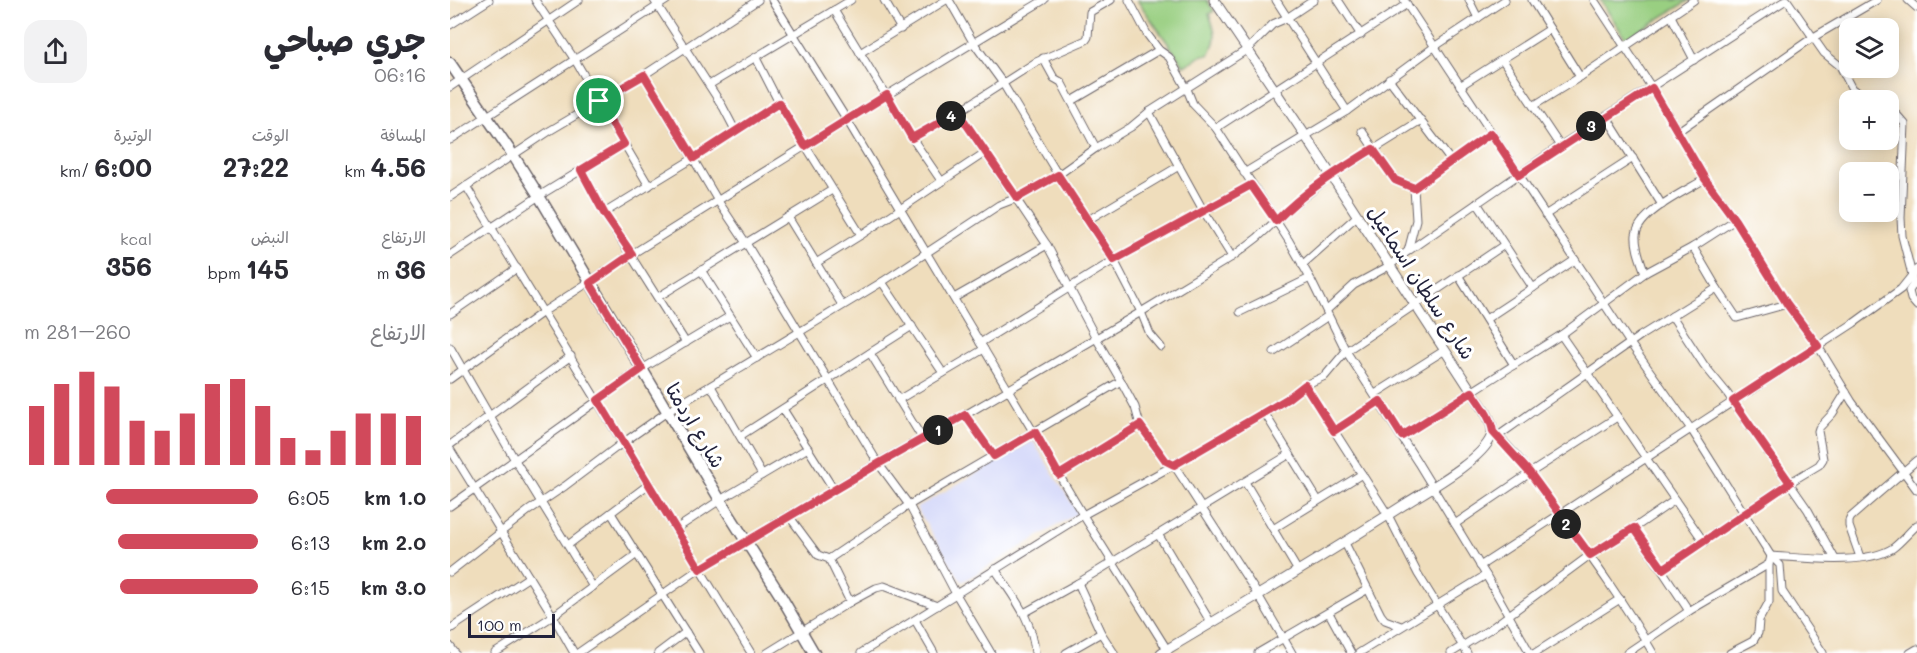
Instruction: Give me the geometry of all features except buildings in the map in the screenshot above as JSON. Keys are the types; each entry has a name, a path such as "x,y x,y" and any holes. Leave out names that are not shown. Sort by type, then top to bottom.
{"main road":[{"name":"شارع اردمتا","path":"450,63 539,196 814,653"}],"street":[{"path":"450,25 489,0"},
{"path":"535,0 575,60 649,186"},
{"path":"450,87 579,0"},
{"path":"450,140 575,60 656,3 667,0"},
{"path":"450,197 758,0"},
{"path":"772,0 847,120 1166,652 1432,488 1479,452 1495,434 1630,343 1717,288"},
{"path":"709,85 851,0"},
{"path":"884,0 901,29"},
{"path":"860,53 948,0 1114,260 1142,312 1150,334 1161,348"},
{"path":"450,379 543,312 632,254 1044,0"},
{"path":"912,138 1043,58 1086,39 1090,12 1111,0"},
{"path":"1129,0 1147,34 1159,50 1169,57 1193,104 1216,128 1276,221 1310,278 1346,351 1402,436 1530,653"},
{"path":"1276,0 1347,111"},
{"path":"450,572 541,502 667,412 882,282 999,205 1017,198 1058,175 1149,112 1248,49 1273,24 1287,18 1314,0"},
{"path":"1338,0 1361,35"},
{"path":"1469,0 1478,18"},
{"path":"1244,172 1347,111 1434,47 1505,0"},
{"path":"1532,0 1580,77"},
{"path":"1594,0 1652,88 1705,179 1735,220 1787,304 1818,346 1884,447 1904,470 1917,490"},
{"path":"1533,106 1694,0"},
{"path":"1274,352 1328,313 1354,285 1389,266 1560,146 1787,0 1824,53 1840,66 1854,90"},
{"path":"1677,132 1812,38 1877,0"},
{"path":"1908,0 1917,8"},
{"name":"شارع سلطان اسماعيل","path":"1219,2 1485,412 1495,434"},
{"path":"1216,128 1361,35 1406,2 1630,343 1691,429 1771,556 1780,565 1782,591 1823,653"},
{"path":"656,3 686,47 735,130"},
{"path":"834,10 912,138 942,182"},
{"path":"1671,16 1694,60"},
{"path":"1460,86 1550,29"},
{"path":"1072,101 1159,50"},
{"path":"756,58 779,103 861,236"},
{"path":"1043,58 1054,78 1061,82 1096,148"},
{"path":"1502,59 1560,146"},
{"path":"644,75 878,464 909,505 956,594 992,653"},
{"path":"1389,79 1451,161"},
{"path":"604,213 779,103"},
{"path":"958,112 1047,245 1135,407 1140,425 1166,461 1174,465 1292,653"},
{"path":"1149,112 1203,210 1232,257"},
{"path":"1606,116 1662,205"},
{"path":"1899,116 1905,124 1902,236 1915,272 1913,285 1909,291 1911,299 1917,306"},
{"path":"571,356 450,447 576,653 700,569 1142,312 1232,257 1331,176 1421,120"},
{"path":"1362,131 1395,180 1414,188"},
{"path":"1414,188 1491,133"},
{"path":"450,255 539,196 624,144"},
{"path":"816,263 861,236 986,152"},
{"path":"1545,215 1633,158"},
{"path":"1088,220 1179,166"},
{"path":"581,170 604,213 632,254 686,343"},
{"path":"1645,273 1636,244 1636,233 1642,221 1662,205 1705,179"},
{"path":"898,400 943,373 1114,260 1251,185"},
{"path":"466,186 624,442 750,653"},
{"path":"1408,251 1416,220 1414,188"},
{"path":"658,297 832,190"},
{"path":"1477,203 1533,288"},
{"path":"1302,265 1357,216"},
{"path":"788,217 842,305"},
{"path":"1402,436 1561,335 1645,273 1693,247 1735,220"},
{"path":"861,653 1083,515 1287,399 1305,385 1325,376 1346,351 1504,244"},
{"path":"954,298 1047,245"},
{"path":"1693,247 1737,318 1787,304"},
{"path":"1486,319 1575,260"},
{"path":"450,314 517,268"},
{"path":"701,270 756,358"},
{"path":"1480,566 1854,323 1901,290 1915,272"},
{"path":"1458,275 1514,365"},
{"path":"1240,312 1310,278"},
{"path":"882,282 943,373"},
{"path":"450,506 642,369 730,316"},
{"path":"1672,316 1704,365 1733,401 1790,483 1835,559"},
{"path":"740,436 912,326"},
{"path":"1561,335 1704,543"},
{"path":"450,347 515,460 593,587"},
{"path":"1375,394 1444,350"},
{"path":"870,353 922,438"},
{"path":"829,560 909,505 1121,381"},
{"path":"1305,385 1388,515 1418,574 1467,653"},
{"path":"711,386 762,475"},
{"path":"1663,569 1822,462 1819,428 1833,413 1846,392"},
{"path":"1334,431 1380,401"},
{"path":"783,409 834,490"},
{"path":"1264,412 1318,500"},
{"path":"965,415 994,456"},
{"path":"1455,524 1617,417"},
{"path":"1059,475 1140,425"},
{"path":"1495,434 1530,473 1590,555 1653,653"},
{"path":"676,529 808,448"},
{"path":"1024,613 1078,583 1290,454"},
{"path":"1860,557 1849,521 1917,460"},
{"path":"1273,529 1362,474"},
{"path":"1245,482 1298,571"},
{"path":"568,545 649,484"},
{"path":"1450,653 1490,628 1590,555 1675,500"},
{"path":"611,513 699,653"},
{"path":"789,516 818,555 829,560 850,603"},
{"path":"1771,556 1835,559 1873,555 1892,548 1917,525"},
{"path":"1634,528 1689,611"},
{"path":"1158,534 1211,623"},
{"path":"1345,543 1378,610 1385,620 1401,626"},
{"path":"495,653 553,616 637,554"},
{"path":"1730,653 1753,641 1758,633 1759,620 1769,602 1771,556"},
{"path":"1627,653 1689,611 1769,564"},
{"path":"995,569 1024,613 1034,637 1035,653"},
{"path":"1359,653 1486,575"},
{"path":"450,629 529,577"},
{"path":"1078,583 1101,633 1114,653"},
{"path":"767,653 876,588 884,586 937,606"},
{"path":"1258,653 1368,589"},
{"path":"1535,653 1620,599"},
{"path":"1329,613 1351,653"},
{"path":"915,620 934,653"},
{"path":"658,653 686,632"},
{"path":"1066,653 1101,633"},
{"path":"450,646 455,653"},
{"path":"1910,653 1917,649"}],"shaded area":[{"path":"1033,441 1078,513 962,582 916,508"}],"green space":[{"path":"1137,0 1207,0 1214,11 1209,14 1215,35 1209,55 1203,55 1184,66"},
{"path":"1600,0 1690,0 1626,39"}],"route":[{"path":"644,75 694,158 779,103 805,146 887,95 912,138 958,112 1017,198 1058,175 1114,260 1251,185 1276,221 1284,212 1331,176 1373,149 1395,180 1414,188 1491,133 1519,175 1560,146 1652,88 1705,179 1735,220 1787,304 1818,346 1733,401 1790,483 1663,569 1634,528 1590,555 1530,473 1493,432 1485,412 1472,392 1402,436 1380,401 1334,431 1305,385 1287,399 1174,465 1166,461 1140,425 1059,475 1035,432 994,456 965,415 700,569 598,400 642,369 590,283 632,254 604,213 581,170 624,144 599,101 644,75"}]}
